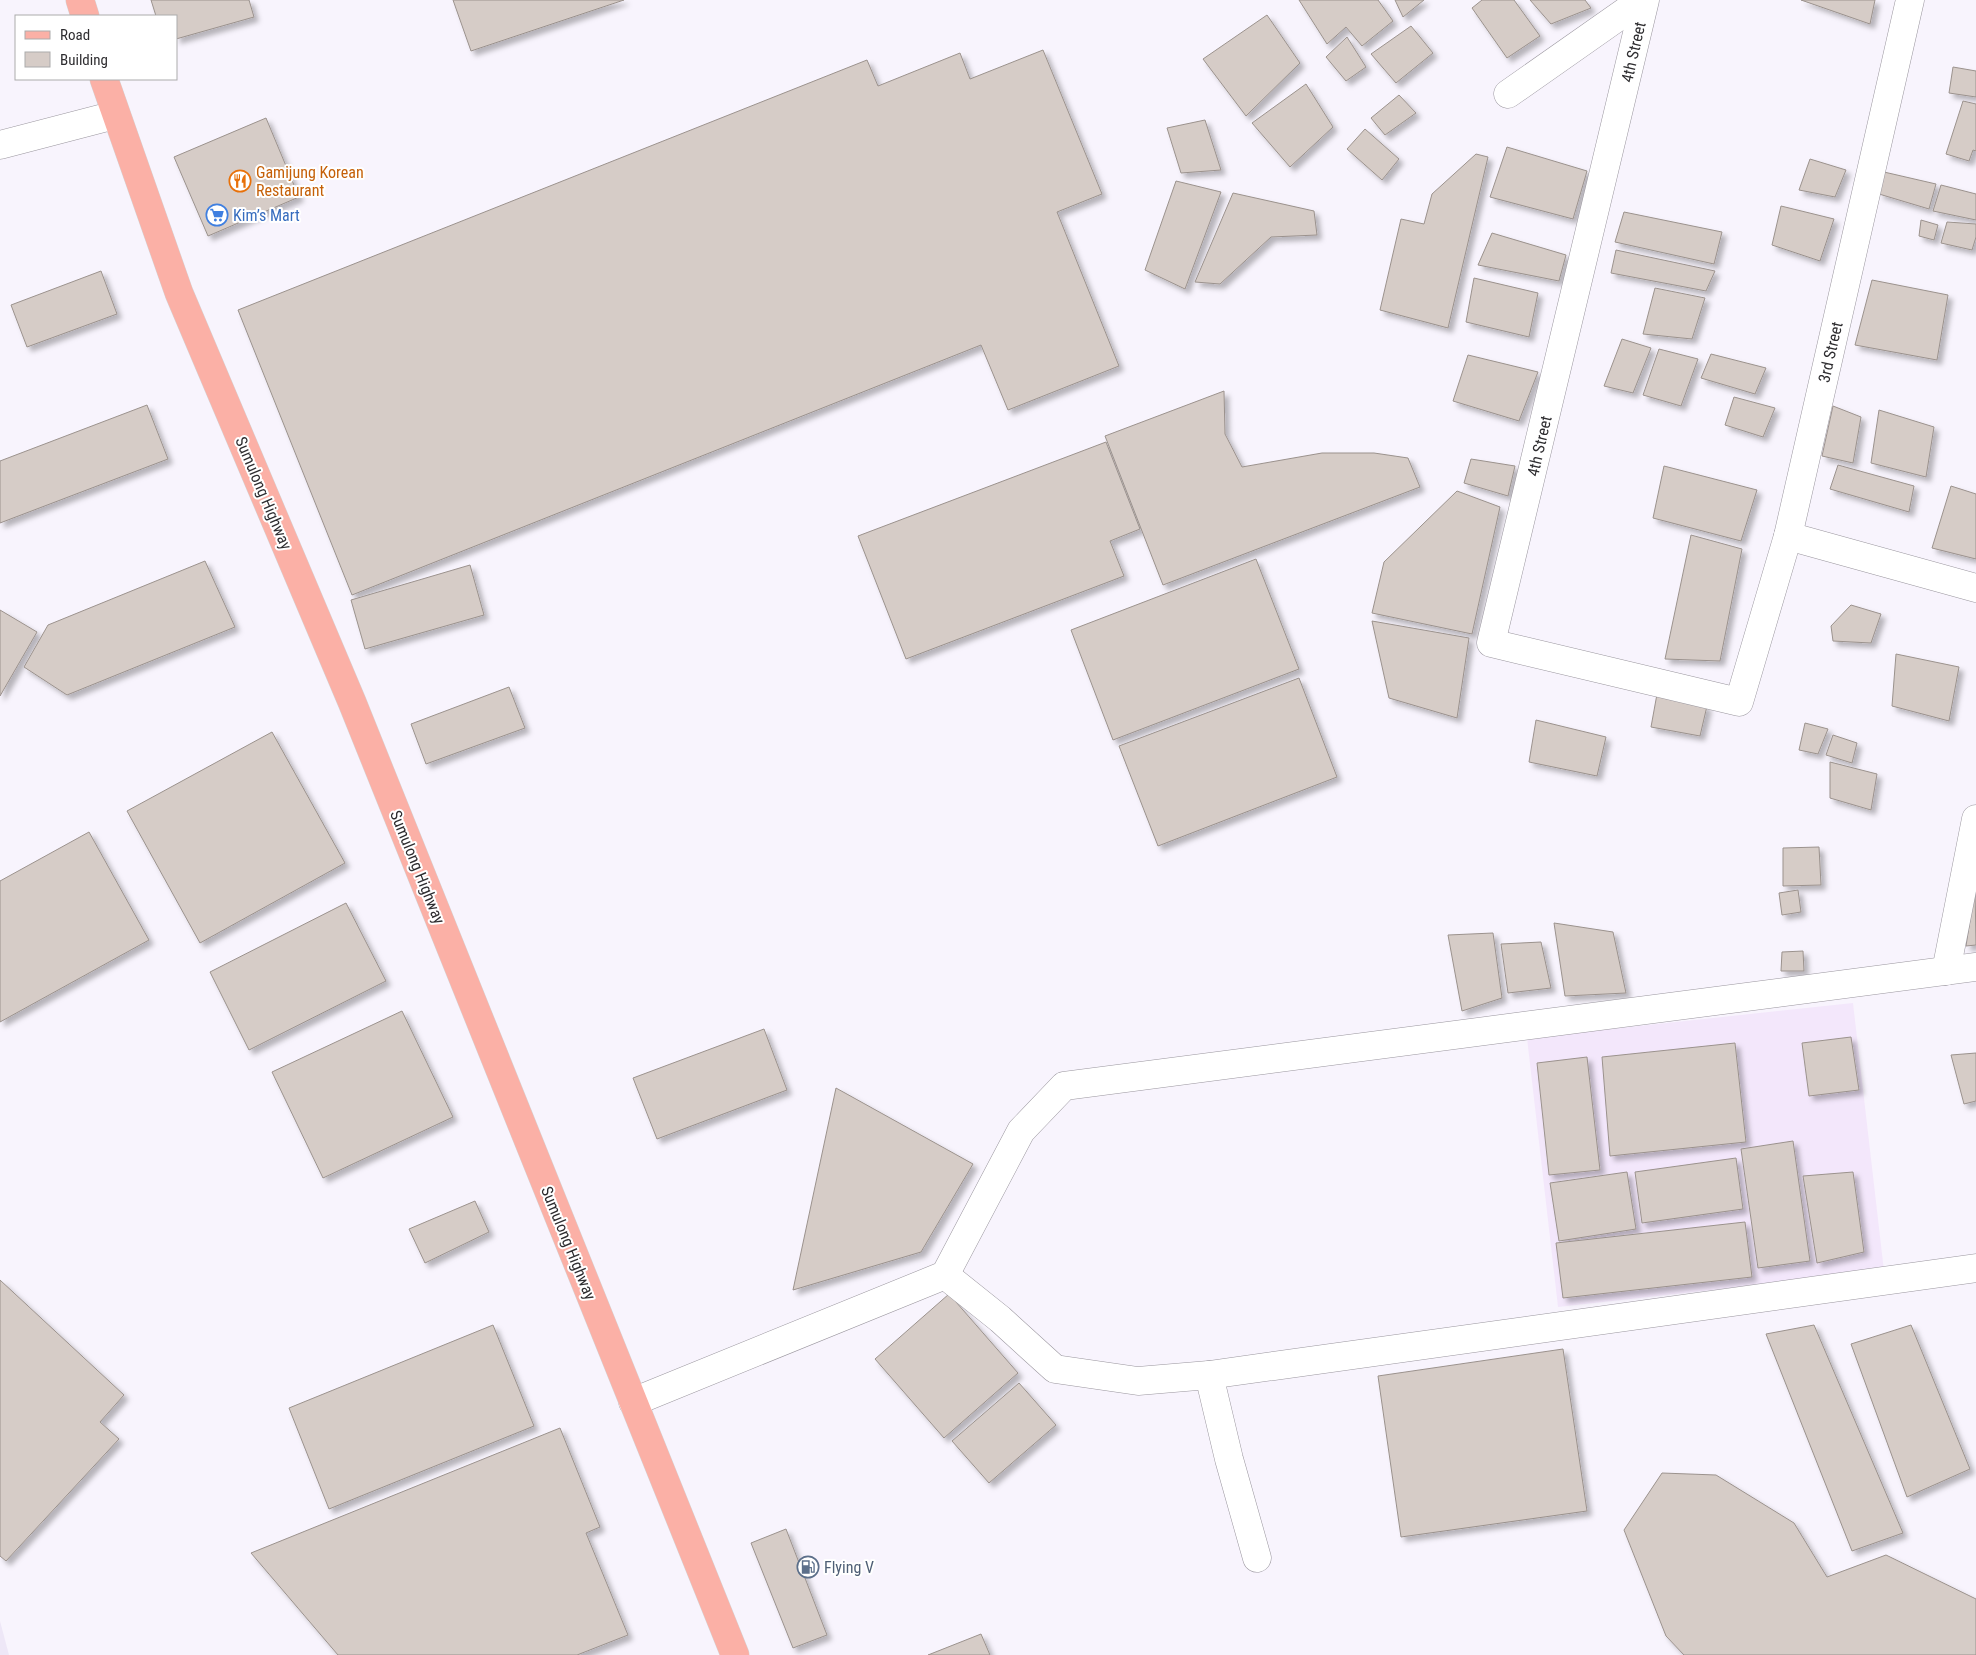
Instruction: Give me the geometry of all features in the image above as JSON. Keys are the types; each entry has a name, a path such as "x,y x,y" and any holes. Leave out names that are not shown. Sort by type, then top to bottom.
{"main road":[{"path":"80,0 85,15"},
{"name":"Sumulong Highway","path":"104,80 179,293 352,702 735,1655"}],"street":[{"path":"1508,94 1644,0"},
{"name":"4th Street","path":"1644,0 1491,643 1739,702"},
{"name":"3rd Street","path":"1739,702 1788,536 1910,0"},
{"path":"0,145 115,114"},
{"path":"1788,536 1976,588"},
{"path":"1946,971 1976,819"},
{"path":"633,1402 945,1275 1022,1131 1064,1086 1976,967"},
{"path":"945,1275 1000,1319 1055,1369 1138,1381 1208,1375 1976,1268"},
{"path":"1208,1375 1257,1558"}],"shaded area":[{"path":"1853,1003 1884,1271 1558,1307 1527,1038"},
{"path":"0,1621 9,1655 0,1655"}],"building":[{"path":"151,0 249,0 254,17 178,38 178,15 156,15"},
{"path":"453,0 624,0 471,51"},
{"path":"1299,0 1378,0 1393,21 1362,46 1346,27 1327,44"},
{"path":"1395,0 1424,0 1403,17"},
{"path":"1482,0 1514,0 1540,36 1507,58 1472,8"},
{"path":"1530,0 1585,0 1591,8 1551,24"},
{"path":"1801,0 1875,0 1870,24"},
{"path":"1267,15 1300,63 1246,116 1203,59"},
{"path":"1411,26 1433,53 1396,83 1371,54"},
{"path":"1347,37 1366,67 1346,81 1326,57"},
{"path":"1043,50 1102,194 1057,212 1119,366 1008,410 981,345 352,595 238,310 867,60 878,86 960,53 970,79"},
{"path":"1953,67 1976,71 1976,97 1949,93"},
{"path":"1306,84 1333,127 1290,167 1252,123"},
{"path":"1399,95 1416,113 1385,135 1371,118"},
{"path":"1963,101 1976,104 1976,151 1973,150 1969,161 1946,154"},
{"path":"266,118 299,197 208,236 174,157"},
{"path":"1205,120 1221,170 1181,173 1167,128"},
{"path":"1365,129 1399,159 1382,180 1347,149"},
{"path":"1507,147 1587,171 1573,219 1490,197"},
{"path":"1476,154 1488,157 1448,328 1380,310 1401,219 1424,224 1432,194"},
{"path":"1810,159 1846,170 1835,197 1799,190"},
{"path":"1884,172 1936,184 1929,209 1879,194"},
{"path":"1176,181 1221,192 1185,289 1145,270"},
{"path":"1941,185 1976,194 1976,220 1933,211"},
{"path":"1233,193 1314,211 1317,235 1271,237 1220,284 1195,282"},
{"path":"1781,206 1834,219 1820,261 1772,245"},
{"path":"1624,212 1722,232 1714,264 1615,242"},
{"path":"1921,220 1938,225 1934,240 1919,236"},
{"path":"1947,222 1976,224 1976,237 1972,250 1941,243"},
{"path":"1492,233 1566,255 1559,281 1478,265"},
{"path":"1616,250 1715,271 1706,291 1611,273"},
{"path":"101,271 117,314 27,347 11,305"},
{"path":"1474,278 1538,293 1529,337 1466,322"},
{"path":"1872,280 1948,295 1937,360 1855,345"},
{"path":"1655,288 1705,298 1692,339 1643,334"},
{"path":"1622,339 1651,348 1633,393 1604,386"},
{"path":"1659,349 1698,359 1681,406 1643,395"},
{"path":"1711,354 1766,368 1755,394 1701,378"},
{"path":"1468,355 1538,372 1519,421 1453,401"},
{"path":"1224,391 1225,434 1242,467 1322,453 1374,453 1408,458 1420,487 1163,585 1105,436"},
{"path":"1734,397 1775,408 1763,437 1725,425"},
{"path":"147,405 168,459 0,523 0,461"},
{"path":"1833,406 1861,417 1853,463 1822,456"},
{"path":"1879,410 1934,427 1926,477 1871,463"},
{"path":"1106,442 1140,529 1110,541 1124,576 906,659 858,536"},
{"path":"1471,459 1515,466 1508,496 1464,483"},
{"path":"1838,465 1914,486 1909,512 1830,489"},
{"path":"1664,466 1757,490 1741,541 1653,518"},
{"path":"1951,486 1976,494 1976,559 1932,548"},
{"path":"1457,491 1500,507 1472,634 1372,613 1384,562"},
{"path":"1691,535 1742,549 1720,661 1665,659"},
{"path":"1256,559 1299,669 1113,740 1071,630"},
{"path":"205,561 235,627 67,695 24,667 48,625"},
{"path":"470,565 484,615 365,649 351,600"},
{"path":"1851,605 1881,614 1871,643 1833,641 1831,626"},
{"path":"0,610 37,632 0,696"},
{"path":"1372,621 1469,638 1457,718 1389,698"},
{"path":"1896,654 1959,667 1949,721 1892,706"},
{"path":"1299,678 1337,777 1158,846 1119,746"},
{"path":"509,687 525,728 426,764 411,724"},
{"path":"1657,694 1707,706 1700,736 1651,727"},
{"path":"1536,720 1606,737 1597,776 1529,762"},
{"path":"1805,723 1828,729 1818,754 1799,750"},
{"path":"272,732 345,863 200,943 127,811"},
{"path":"1833,735 1857,743 1852,763 1826,755"},
{"path":"1830,762 1877,774 1871,810 1830,798"},
{"path":"89,832 149,940 0,1022 0,881"},
{"path":"1819,847 1821,885 1783,886 1783,848"},
{"path":"1975,887 1976,945 1966,946"},
{"path":"1798,890 1801,912 1782,915 1779,893"},
{"path":"346,903 386,981 249,1050 210,972"},
{"path":"1554,923 1613,932 1626,993 1565,996"},
{"path":"1493,933 1502,998 1462,1011 1448,935"},
{"path":"1541,942 1551,988 1508,993 1501,944"},
{"path":"1803,951 1804,971 1781,971 1782,952"},
{"path":"402,1011 453,1117 323,1178 272,1072"},
{"path":"764,1029 787,1090 657,1139 633,1078"},
{"path":"1851,1037 1859,1090 1809,1096 1802,1043"},
{"path":"1735,1043 1746,1142 1610,1156 1602,1057"},
{"path":"1976,1053 1976,1101 1964,1104 1951,1055"},
{"path":"1587,1057 1600,1170 1549,1175 1537,1063"},
{"path":"836,1088 973,1164 921,1252 793,1290"},
{"path":"1793,1141 1810,1261 1758,1268 1741,1149"},
{"path":"1736,1158 1743,1209 1642,1223 1635,1172"},
{"path":"1627,1172 1636,1229 1559,1241 1550,1183"},
{"path":"1853,1172 1864,1252 1817,1263 1803,1176"},
{"path":"475,1201 489,1232 425,1263 409,1229"},
{"path":"1745,1222 1752,1277 1563,1298 1556,1243"},
{"path":"0,1280 124,1395 100,1422 119,1439 6,1561 0,1556"},
{"path":"949,1294 1018,1373 944,1438 875,1359"},
{"path":"493,1325 534,1426 329,1509 289,1408"},
{"path":"1814,1325 1903,1533 1852,1551 1766,1334"},
{"path":"1911,1325 1970,1469 1907,1497 1851,1344"},
{"path":"1563,1349 1587,1511 1401,1537 1378,1376"},
{"path":"1019,1383 1056,1425 989,1483 952,1441"},
{"path":"560,1428 600,1527 586,1533 628,1635 577,1655 338,1655 251,1553"},
{"path":"1662,1473 1716,1475 1794,1523 1827,1577 1886,1555 1976,1599 1976,1655 1684,1655 1666,1636 1624,1530"},
{"path":"786,1529 827,1635 793,1648 751,1543"},
{"path":"981,1634 990,1655 928,1655"}],"place":[{"name":"Gamijung Korean Restaurant","path":"240,181"},
{"name":"Kim’s Mart","path":"217,215"},
{"name":"Flying V","path":"808,1567"}]}
